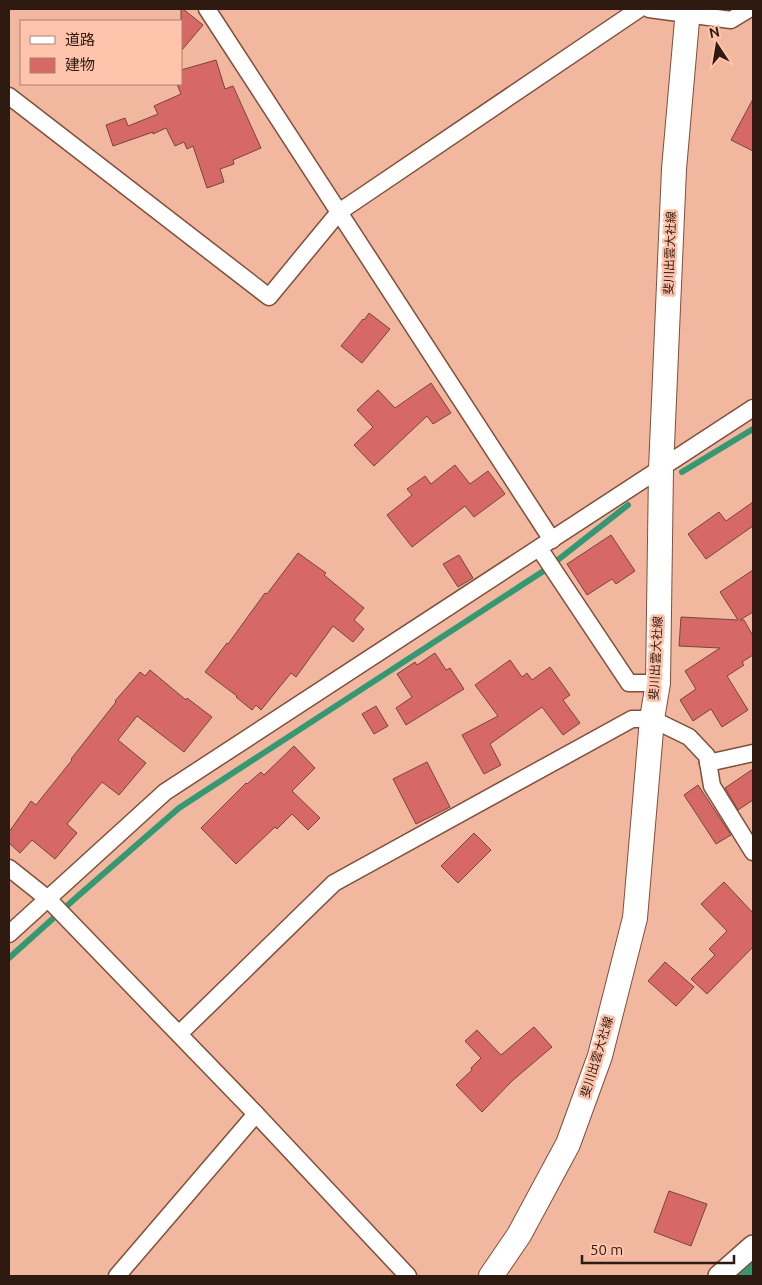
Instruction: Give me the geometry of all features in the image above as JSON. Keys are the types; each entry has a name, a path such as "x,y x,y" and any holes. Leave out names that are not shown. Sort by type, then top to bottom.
{"main road":[{"name":"斐川出雲大社線","path":"491,1276 519,1235 568,1144 600,1056 635,918 652,719 658,683 661,468 674,169 688,11"}],"street":[{"path":"207,9 339,212 546,544 629,683 658,683"},
{"path":"9,96 269,297 339,212 639,9"},
{"path":"649,9 688,11 731,20 749,9"},
{"path":"9,934 166,792 753,408"},
{"path":"178,1034 334,883 632,719 652,719 689,737 707,756 712,786 752,848"},
{"path":"708,763 753,753"},
{"path":"9,868 48,899 256,1114 408,1276"},
{"path":"117,1276 256,1114"},
{"path":"720,1275 753,1246"}],"building":[{"path":"181,9 183,9 203,25 182,50 182,20"},
{"path":"216,60 225,89 233,86 261,148 233,160 234,164 220,169 224,182 207,188 193,146 187,149 184,142 175,146 166,128 153,134 153,132 113,146 106,125 125,118 128,126 158,114 154,106 181,94 177,85 182,85 182,70"},
{"path":"753,99 753,151 731,140"},
{"path":"369,313 390,329 362,363 341,346"},
{"path":"431,383 451,413 433,424 427,416 374,466 354,445 373,427 357,410 378,390 395,408"},
{"path":"455,465 470,484 488,471 505,494 474,517 465,506 412,547 387,515 412,495 407,489 425,476 431,484"},
{"path":"753,502 753,526 706,559 688,534 719,512 726,521"},
{"path":"611,535 635,571 616,584 612,579 587,595 567,564"},
{"path":"298,553 326,573 324,575 364,608 354,620 364,629 353,642 333,626 296,677 291,673 261,710 256,705 252,710 205,672"},
{"path":"459,555 473,578 458,587 443,564"},
{"path":"753,570 753,612 740,620 744,620 753,636 753,655 742,662 744,665 727,676 748,710 722,727 711,709 693,721 680,700 696,689 685,671 720,648 679,646 681,617 738,620 720,592"},
{"path":"435,653 446,670 450,668 464,689 406,725 396,708 412,697 397,674 415,662 417,665"},
{"path":"510,660 522,677 527,673 532,680 550,667 570,695 563,700 580,723 563,735 542,707 490,744 501,765 484,774 462,735 498,716 475,685"},
{"path":"150,670 186,700 187,698 212,717 184,752 137,716 118,740 146,763 119,795 102,782 67,824 77,833 55,859 32,840 20,853 9,843 9,832 31,801 36,805 115,701 140,672 145,676"},
{"path":"376,706 388,726 374,734 362,714"},
{"path":"294,746 315,768 292,791 320,818 308,830 292,814 277,829 275,827 236,864 201,828 246,783 261,772 264,775"},
{"path":"427,762 450,807 416,824 393,779"},
{"path":"753,769 753,800 738,810 725,788"},
{"path":"698,785 731,835 716,844 684,795"},
{"path":"474,833 491,850 458,883 441,866"},
{"path":"724,882 753,913 753,947 707,994 691,979 715,955 709,949 727,931 701,904"},
{"path":"665,962 694,987 676,1006 648,981"},
{"path":"534,1027 552,1047 512,1081 482,1112 456,1085 472,1070 471,1068 481,1058 465,1041 477,1030 501,1055"},
{"path":"669,1191 707,1204 691,1246 654,1232"}],"waterway":[{"path":"682,472 753,429"},
{"path":"9,958 179,808 545,570 628,505"}]}
